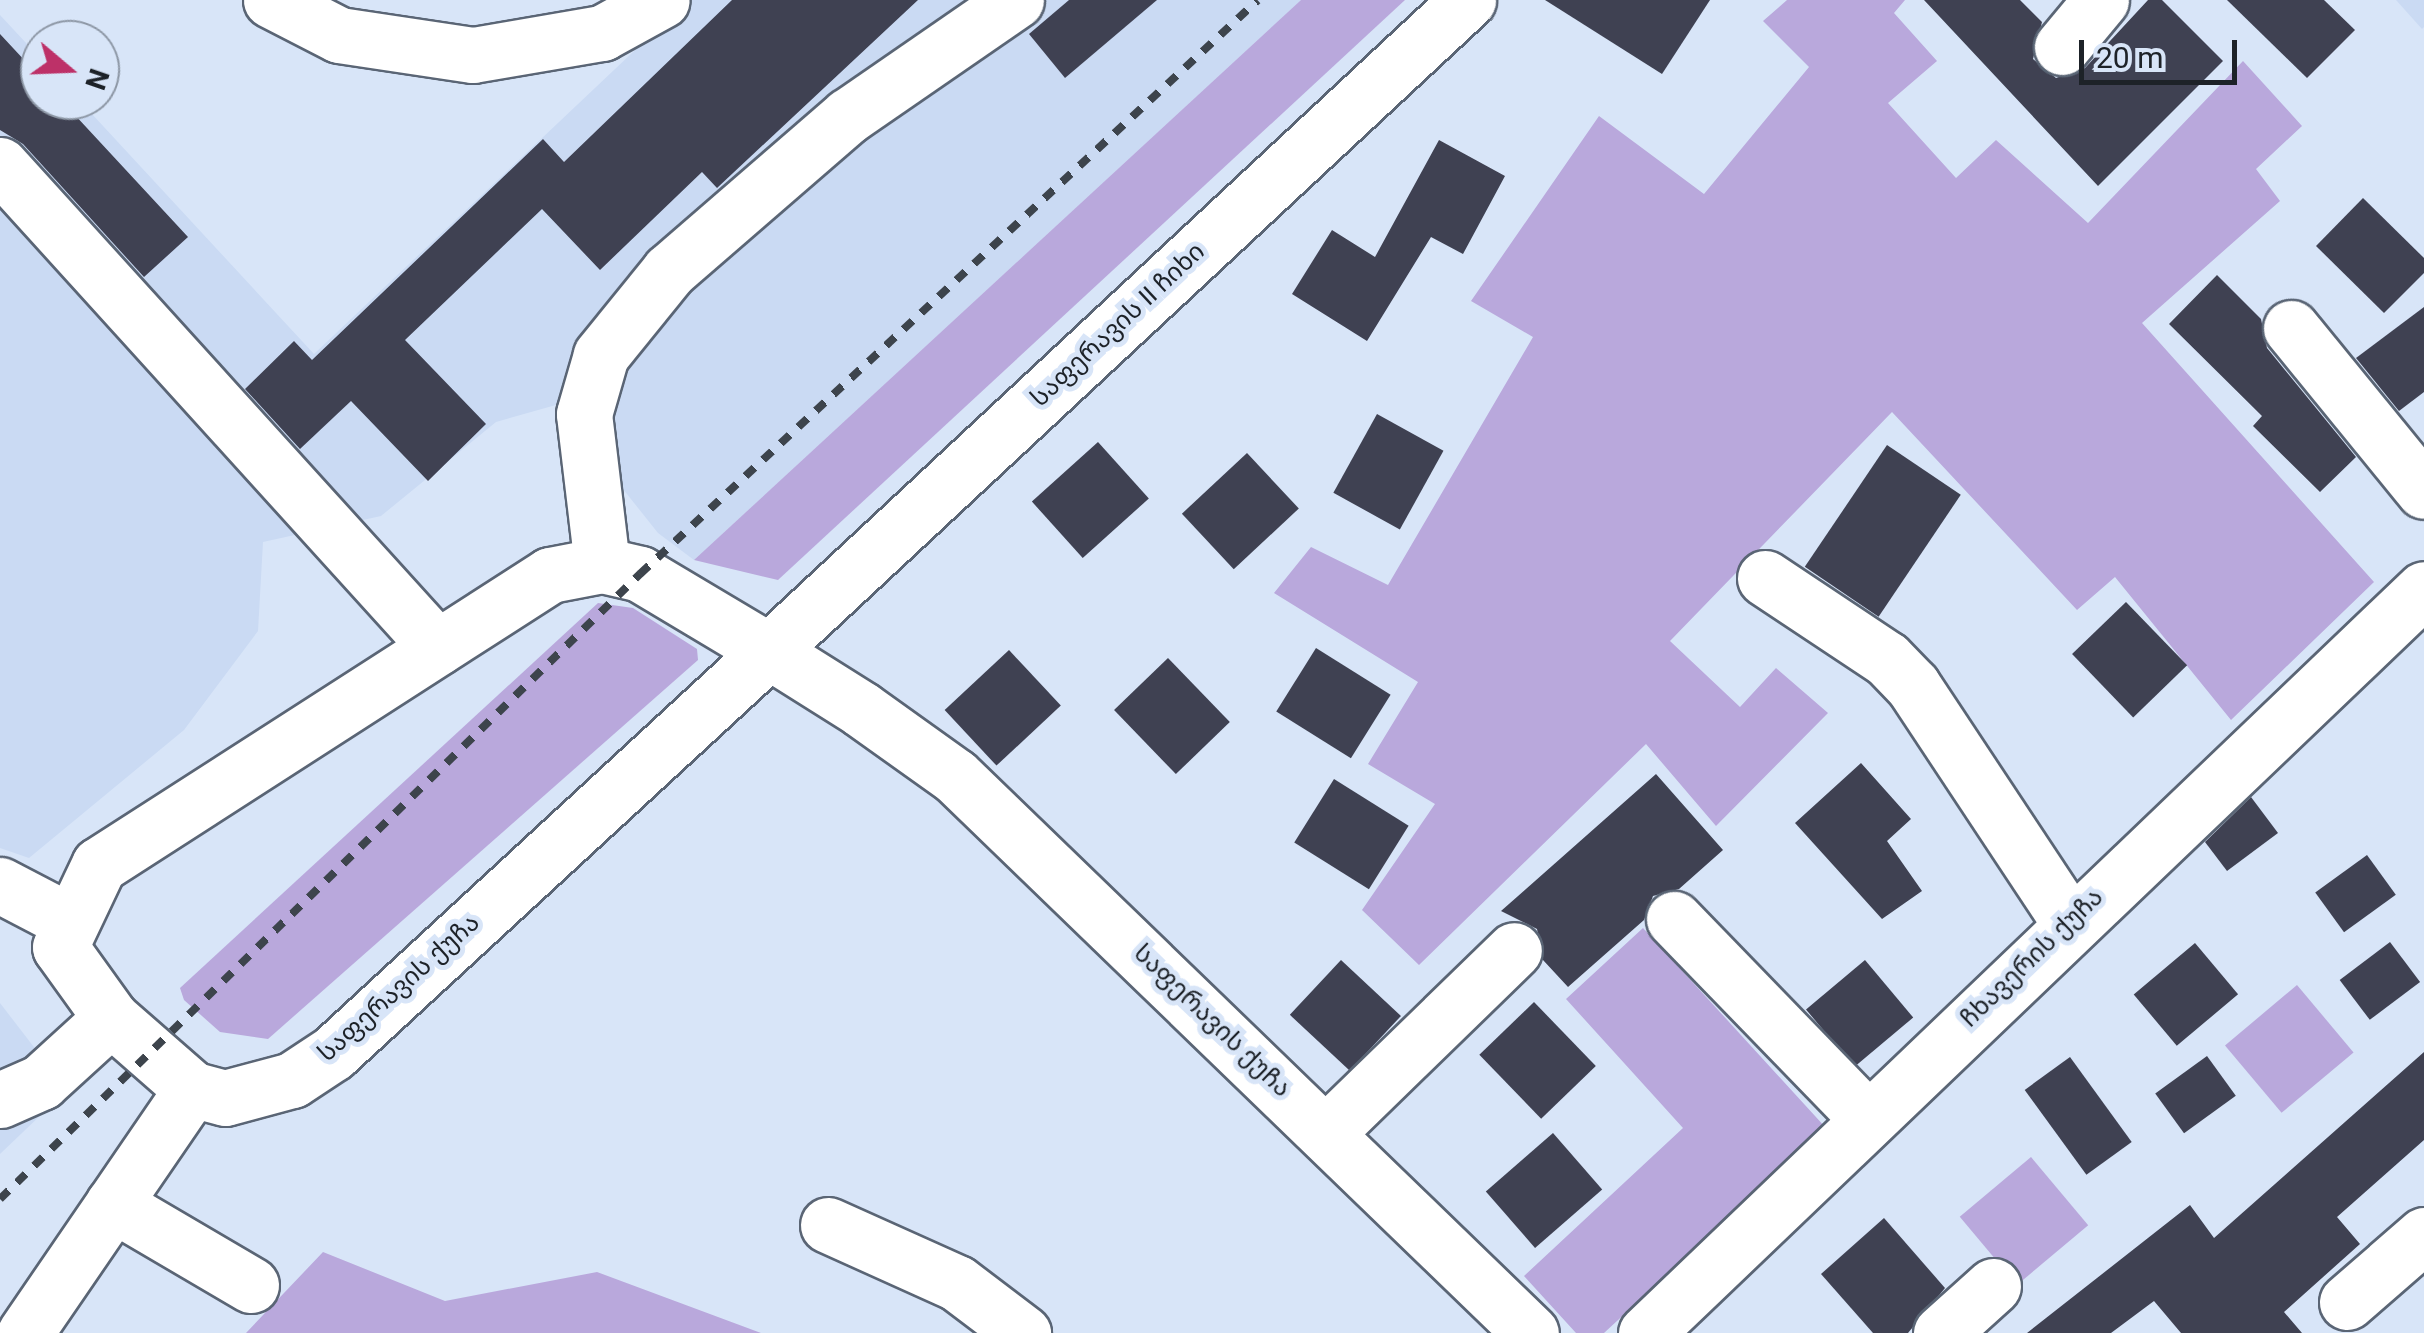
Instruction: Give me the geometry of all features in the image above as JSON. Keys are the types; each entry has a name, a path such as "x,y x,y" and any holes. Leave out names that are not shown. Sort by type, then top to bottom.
{"street":[{"path":"271,0 339,36 473,55 602,33 662,0"},
{"path":"602,565 584,414 600,355 669,271 833,129 1016,0"},
{"name":"საფერავის II ჩიხი","path":"770,651 1468,0"},
{"path":"2062,46 2101,0"},
{"path":"0,165 437,647"},
{"path":"2291,328 2424,491"},
{"path":"25,1333 192,1089 111,1018 65,957 67,920 99,865 550,575 602,565 640,574 770,651"},
{"path":"1765,578 1838,623 1913,686 2069,922"},
{"name":"ჩხავერის ქუჩა","path":"1646,1333 2069,922 2424,589"},
{"name":"საფერავის ქუჩა","path":"192,1089 254,1093 332,1053 770,651 1006,820 1531,1333"},
{"path":"0,885 67,920"},
{"path":"1674,919 1866,1118"},
{"path":"1326,1133 1514,950"},
{"path":"0,1100 40,1082 111,1018"},
{"path":"113,1204 251,1285"},
{"path":"828,1225 945,1276 1023,1333"},
{"path":"2348,1302 2424,1235"},
{"path":"1940,1333 1994,1286"}],"shaded area":[{"path":"688,0 1301,0 694,560 658,533 611,474 602,392 496,422 381,516 263,542 258,631 184,730 29,858 0,848 0,15 20,36 20,120 98,120 314,354"},
{"path":"1301,0 1405,0 778,580 694,560"},
{"path":"1787,0 1905,0 1894,13 1937,61 1888,103 1956,178 1996,140 2088,223 2243,61 2302,126 2256,169 2280,201 2142,323 2374,582 2231,720 2115,577 2077,610 1892,412 1670,641 1740,707 1776,668 1828,713 1716,826 1646,744 1419,965 1362,910 1435,804 1368,764 1418,682 1274,593 1311,547 1388,585 1533,337 1471,301 1599,116 1704,194 1809,67 1763,21"},
{"path":"2396,0 2424,0 2422,29"},
{"path":"598,603 633,608 697,649 698,660 268,1039 220,1032 184,1000 180,988"},
{"path":"1643,928 1826,1128 1604,1333 1576,1333 1524,1276 1683,1128 1566,999"},
{"path":"2297,985 2354,1052 2282,1113 2225,1045"},
{"path":"0,1003 67,1090 0,1154"},
{"path":"2031,1157 2088,1225 2017,1285 1960,1217"},
{"path":"323,1252 445,1301 597,1272 761,1333 246,1333"}],"building":[{"path":"732,0 918,0 717,188 702,172 600,270 542,209 405,340 486,424 428,481 351,401 300,449 245,389 294,341 312,360 543,139 564,162"},
{"path":"1069,0 1157,0 1065,78 1029,34"},
{"path":"1545,0 1710,0 1662,74"},
{"path":"1924,0 2020,0 2042,22 2033,59 2056,78 2085,68 2148,0 2162,0 2223,61 2098,186"},
{"path":"2227,0 2324,0 2355,30 2307,78"},
{"path":"0,34 20,56 20,120 80,120 188,237 144,277 23,144 0,130"},
{"path":"1439,140 1505,176 1463,254 1431,237 1367,341 1292,294 1332,230 1375,257"},
{"path":"2363,198 2424,258 2424,273 2384,313 2316,246"},
{"path":"2217,275 2261,319 2267,348 2356,457 2320,492 2253,426 2262,416 2169,324"},
{"path":"2424,307 2424,392 2399,411 2356,358"},
{"path":"1377,414 1443,451 1400,530 1333,493"},
{"path":"1098,442 1149,498 1083,558 1032,502"},
{"path":"1887,445 1961,495 1879,617 1805,567"},
{"path":"1247,453 1299,509 1234,569 1182,514"},
{"path":"2126,602 2187,665 2133,717 2072,654"},
{"path":"1316,648 1391,695 1351,758 1276,712"},
{"path":"1009,650 1061,706 996,766 945,710"},
{"path":"1168,658 1230,722 1176,774 1114,710"},
{"path":"1861,763 1911,819 1887,841 1922,891 1882,919 1795,823"},
{"path":"1656,774 1723,850 1679,889 1653,896 1644,920 1568,987 1543,960 1537,929 1501,911"},
{"path":"1334,779 1409,826 1369,889 1294,843"},
{"path":"2251,797 2278,833 2227,871 2205,842"},
{"path":"2367,855 2396,895 2344,932 2315,893"},
{"path":"2390,942 2420,982 2370,1020 2340,980"},
{"path":"2195,943 2238,994 2177,1046 2134,994"},
{"path":"1341,960 1401,1016 1350,1071 1290,1015"},
{"path":"1865,960 1913,1017 1854,1067 1806,1009"},
{"path":"1534,1002 1596,1066 1541,1119 1479,1055"},
{"path":"2424,1052 2424,1140 2337,1217 2360,1244 2284,1312 2302,1333 2181,1333 2154,1301 2111,1333 2027,1333 2190,1205 2214,1238"},
{"path":"2207,1056 2236,1096 2184,1133 2155,1094"},
{"path":"2070,1057 2132,1142 2086,1175 2025,1090"},
{"path":"1553,1133 1602,1190 1535,1248 1486,1191"},
{"path":"1884,1218 1945,1288 1908,1333 1873,1333 1821,1274"}],"railway":[{"path":"0,1199 640,574 1258,0"}]}
